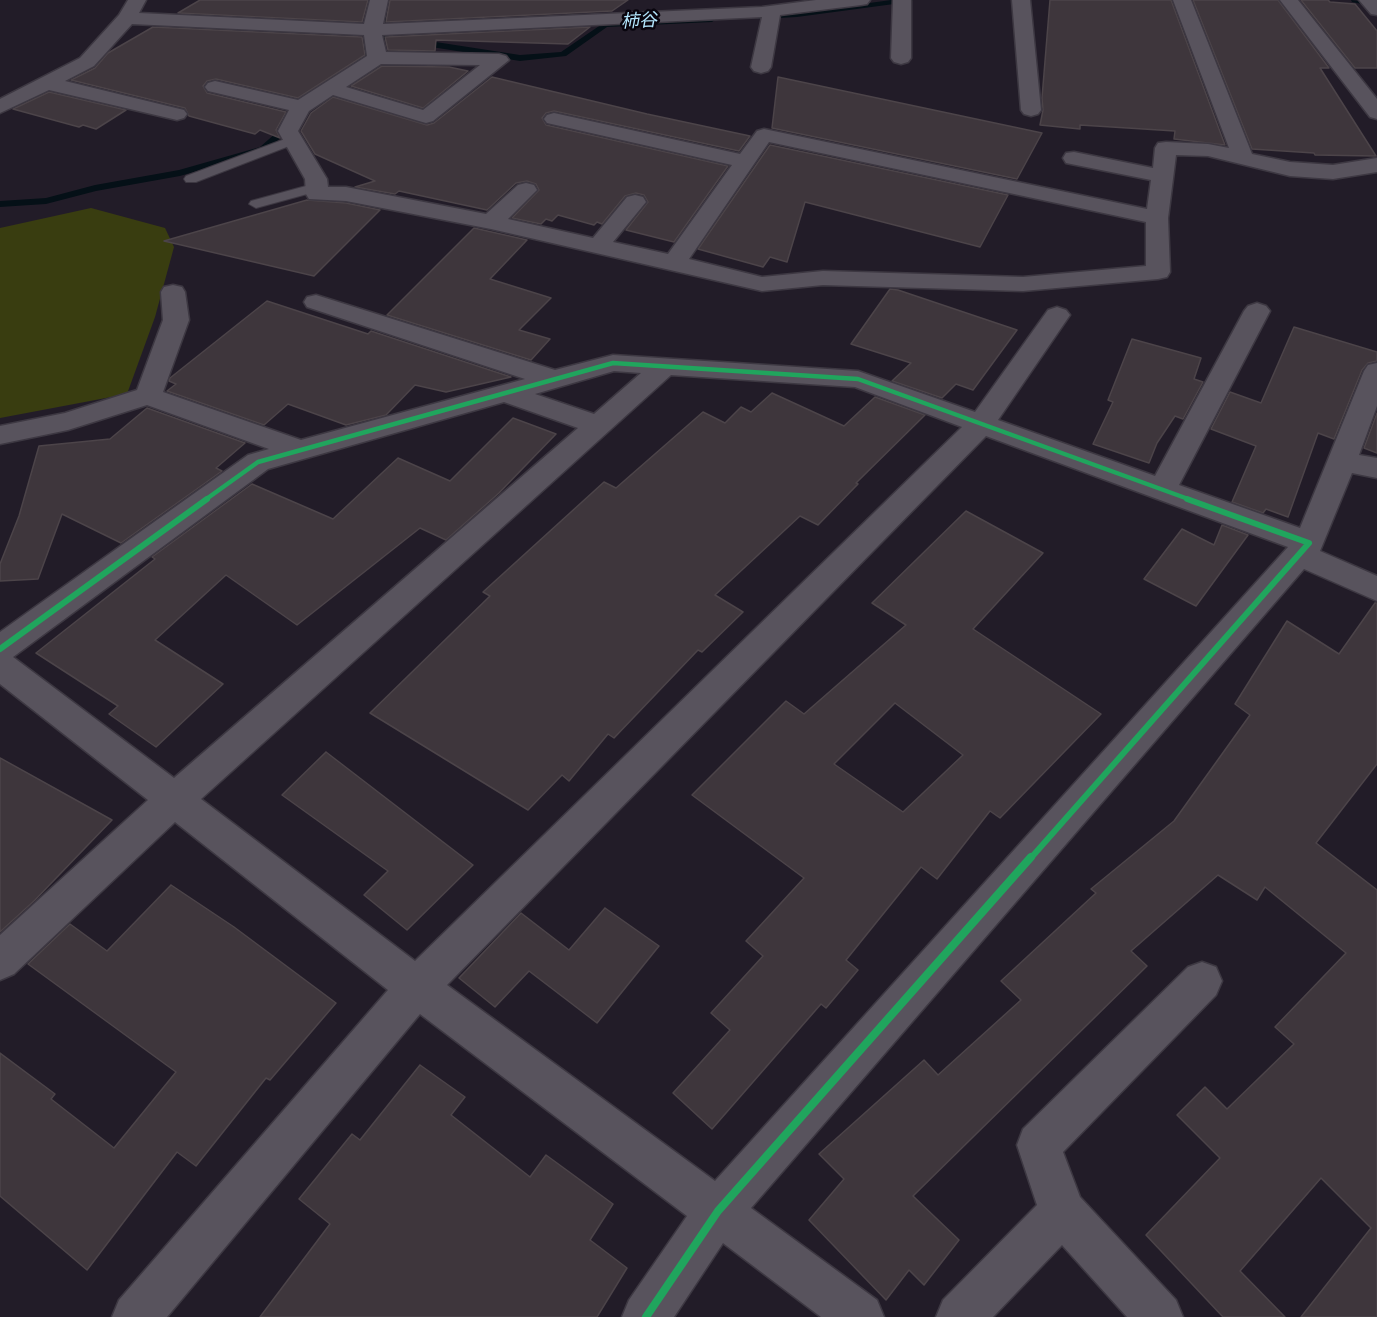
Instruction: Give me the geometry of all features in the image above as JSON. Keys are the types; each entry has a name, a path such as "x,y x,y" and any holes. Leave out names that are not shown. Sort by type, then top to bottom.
{"street":[{"path":"0,107 87,62 127,18 137,0"},
{"path":"377,58 372,30 379,0"},
{"path":"127,18 372,30 772,11 861,0"},
{"path":"901,58 902,0"},
{"path":"1021,0 1031,110"},
{"path":"1182,0 1243,158"},
{"path":"1289,0 1377,113"},
{"path":"1368,0 1377,10"},
{"path":"458,26 466,9"},
{"path":"761,66 772,11"},
{"path":"329,88 426,117 499,60 377,58 329,88 301,107 288,131 316,179 317,194 346,194 491,222 762,284 824,278 1023,284 1158,272 1157,218 1166,148 1208,150 1290,169 1333,172 1377,165"},
{"path":"46,84 177,114"},
{"path":"215,87 301,107"},
{"path":"555,119 745,162"},
{"path":"674,263 764,135 1157,218"},
{"path":"1074,158 1162,176"},
{"path":"491,222 526,190"},
{"path":"598,246 635,202"},
{"path":"148,396 176,320 173,292"},
{"path":"316,303 554,379"},
{"path":"1162,490 1257,311"},
{"path":"136,1317 417,987 981,424 1057,315"},
{"path":"860,1317 417,987 174,800 1,662 258,462 613,363 858,379 1162,490 1304,549 1377,589"},
{"path":"0,961 174,800 665,366"},
{"path":"646,1317 718,1211 1304,549 1377,371"},
{"path":"505,393 599,425"},
{"path":"0,435 68,422 148,396 299,450"},
{"path":"1342,460 1377,468"},
{"path":"1159,1317 1062,1212 1039,1145 1202,981"},
{"path":"960,1317 1062,1212"}],"lane":[{"path":"191,178 293,140"},
{"path":"256,204 317,188"}],"green space":[{"path":"91,208 165,228 174,247 155,317 127,394 0,418 0,228"}],"building":[{"path":"200,0 368,0 362,22 178,13"},
{"path":"390,0 628,0 612,11 386,22"},
{"path":"1050,0 1171,0 1225,145 1174,139 1175,131 1080,125 1080,129 1040,125"},
{"path":"1193,0 1278,0 1329,68 1320,68 1376,156 1315,155 1314,153 1252,149"},
{"path":"1301,0 1328,0 1355,4 1377,31 1377,68 1355,68"},
{"path":"153,27 362,37 365,55 298,98 216,79 207,81 203,86 207,93 286,112 276,130 280,138 260,130 255,134 189,116 185,108 71,80 95,68 108,53"},
{"path":"590,27 568,44 436,40 435,51 388,50 385,37"},
{"path":"382,66 449,67 468,71 423,108 351,86"},
{"path":"492,77 750,136 739,151 554,111 546,113 542,118 546,125 728,166 674,242 626,230 648,202 644,195 636,193 625,196 602,224 597,222 594,225 558,215 552,221 546,219 541,224 512,218 539,190 536,184 527,181 516,183 487,210 399,191 395,194 355,187 375,181 315,154 301,131 311,113 333,97 427,125 434,123"},
{"path":"778,77 1042,133 1017,179 772,128"},
{"path":"49,92 126,110 96,129 83,125 79,127 13,109"},
{"path":"770,145 1008,195 980,247 805,202 787,262 770,257 763,267 698,249"},
{"path":"307,200 346,203 380,210 314,276 164,241"},
{"path":"474,228 527,240 490,279 551,298 519,330 550,339 531,360 387,315"},
{"path":"890,289 1017,330 973,390 956,384 942,398 892,381 911,363 851,344"},
{"path":"267,301 368,334 371,331 511,377 446,392 415,385 386,415 346,425 288,404 264,425 167,391 176,384 169,381 170,378"},
{"path":"1294,327 1377,352 1377,361 1368,363 1362,370 1334,439 1318,433 1288,517 1266,509 1263,513 1232,502 1256,446 1211,429 1230,392 1261,403"},
{"path":"1132,339 1201,358 1194,379 1203,382 1183,419 1175,416 1157,443 1149,463 1093,444 1113,402 1108,400"},
{"path":"772,393 844,426 875,397 925,415 856,483 858,484 818,525 800,516 715,595 743,612 702,652 698,650 614,738 608,734 569,781 562,775 528,810 370,713 490,596 483,592 604,482 616,488 703,412 725,423 741,407 751,412"},
{"path":"147,408 245,443 216,468 222,471 121,543 62,514 38,579 0,581 0,564 19,516 39,446 110,439"},
{"path":"1377,413 1377,453 1364,448"},
{"path":"513,418 556,434 499,493 446,540 420,528 297,625 226,575 155,640 223,684 156,747 109,714 118,706 36,653 155,559 152,557 252,484 333,519 398,458 450,481"},
{"path":"966,511 1043,553 973,629 1101,714 1000,818 990,811 937,879 921,867 846,960 858,970 826,1008 821,1004 712,1129 673,1093 730,1030 711,1013 763,956 746,941 804,878 692,795 786,701 804,714 906,625 872,603","holes":["895,703 963,755 903,812 834,764"]},
{"path":"1222,525 1248,535 1196,606 1144,579 1182,529 1214,545"},
{"path":"1377,603 1377,764 1316,843 1377,890 1377,1317 1301,1317 1371,1228 1321,1178 1240,1271 1285,1317 1223,1317 1146,1235 1220,1158 1177,1115 1205,1087 1227,1109 1294,1044 1275,1027 1346,953 1265,887 1257,900 1218,875 1131,951 1147,966 913,1196 959,1240 924,1285 909,1270 886,1300 809,1220 844,1179 819,1154 924,1060 938,1075 1021,1000 1001,981 1096,893 1091,889 1174,821 1250,715 1235,704 1287,621 1339,654"},
{"path":"326,752 473,865 407,930 364,895 388,871 282,795"},
{"path":"0,758 112,820 35,900 0,932"},
{"path":"171,885 234,927 336,1003 270,1080 266,1078 196,1166 177,1152 87,1270 0,1196 0,1053 55,1094 51,1099 114,1148 176,1072 28,964 70,924 107,951"},
{"path":"605,908 659,946 597,1023 529,971 495,1007 459,978 521,913 569,950"},
{"path":"420,1065 465,1097 451,1115 530,1177 546,1155 613,1204 590,1240 627,1268 597,1317 260,1317 330,1224 299,1199 352,1134 360,1140"}],"waterway":[{"path":"379,36 384,0"},
{"name":"柿谷","path":"760,17 797,15 909,0"},
{"name":"柿谷","path":"1355,0 1377,5"},
{"name":"柿谷","path":"379,36 520,58 563,54 605,25 712,19"},
{"path":"343,79 379,36"},
{"path":"0,204 46,201 95,188 180,173 263,149 296,120"}],"cycle path":[{"path":"0,649 258,462 613,363 858,379 1309,543 718,1211 646,1317"}]}
